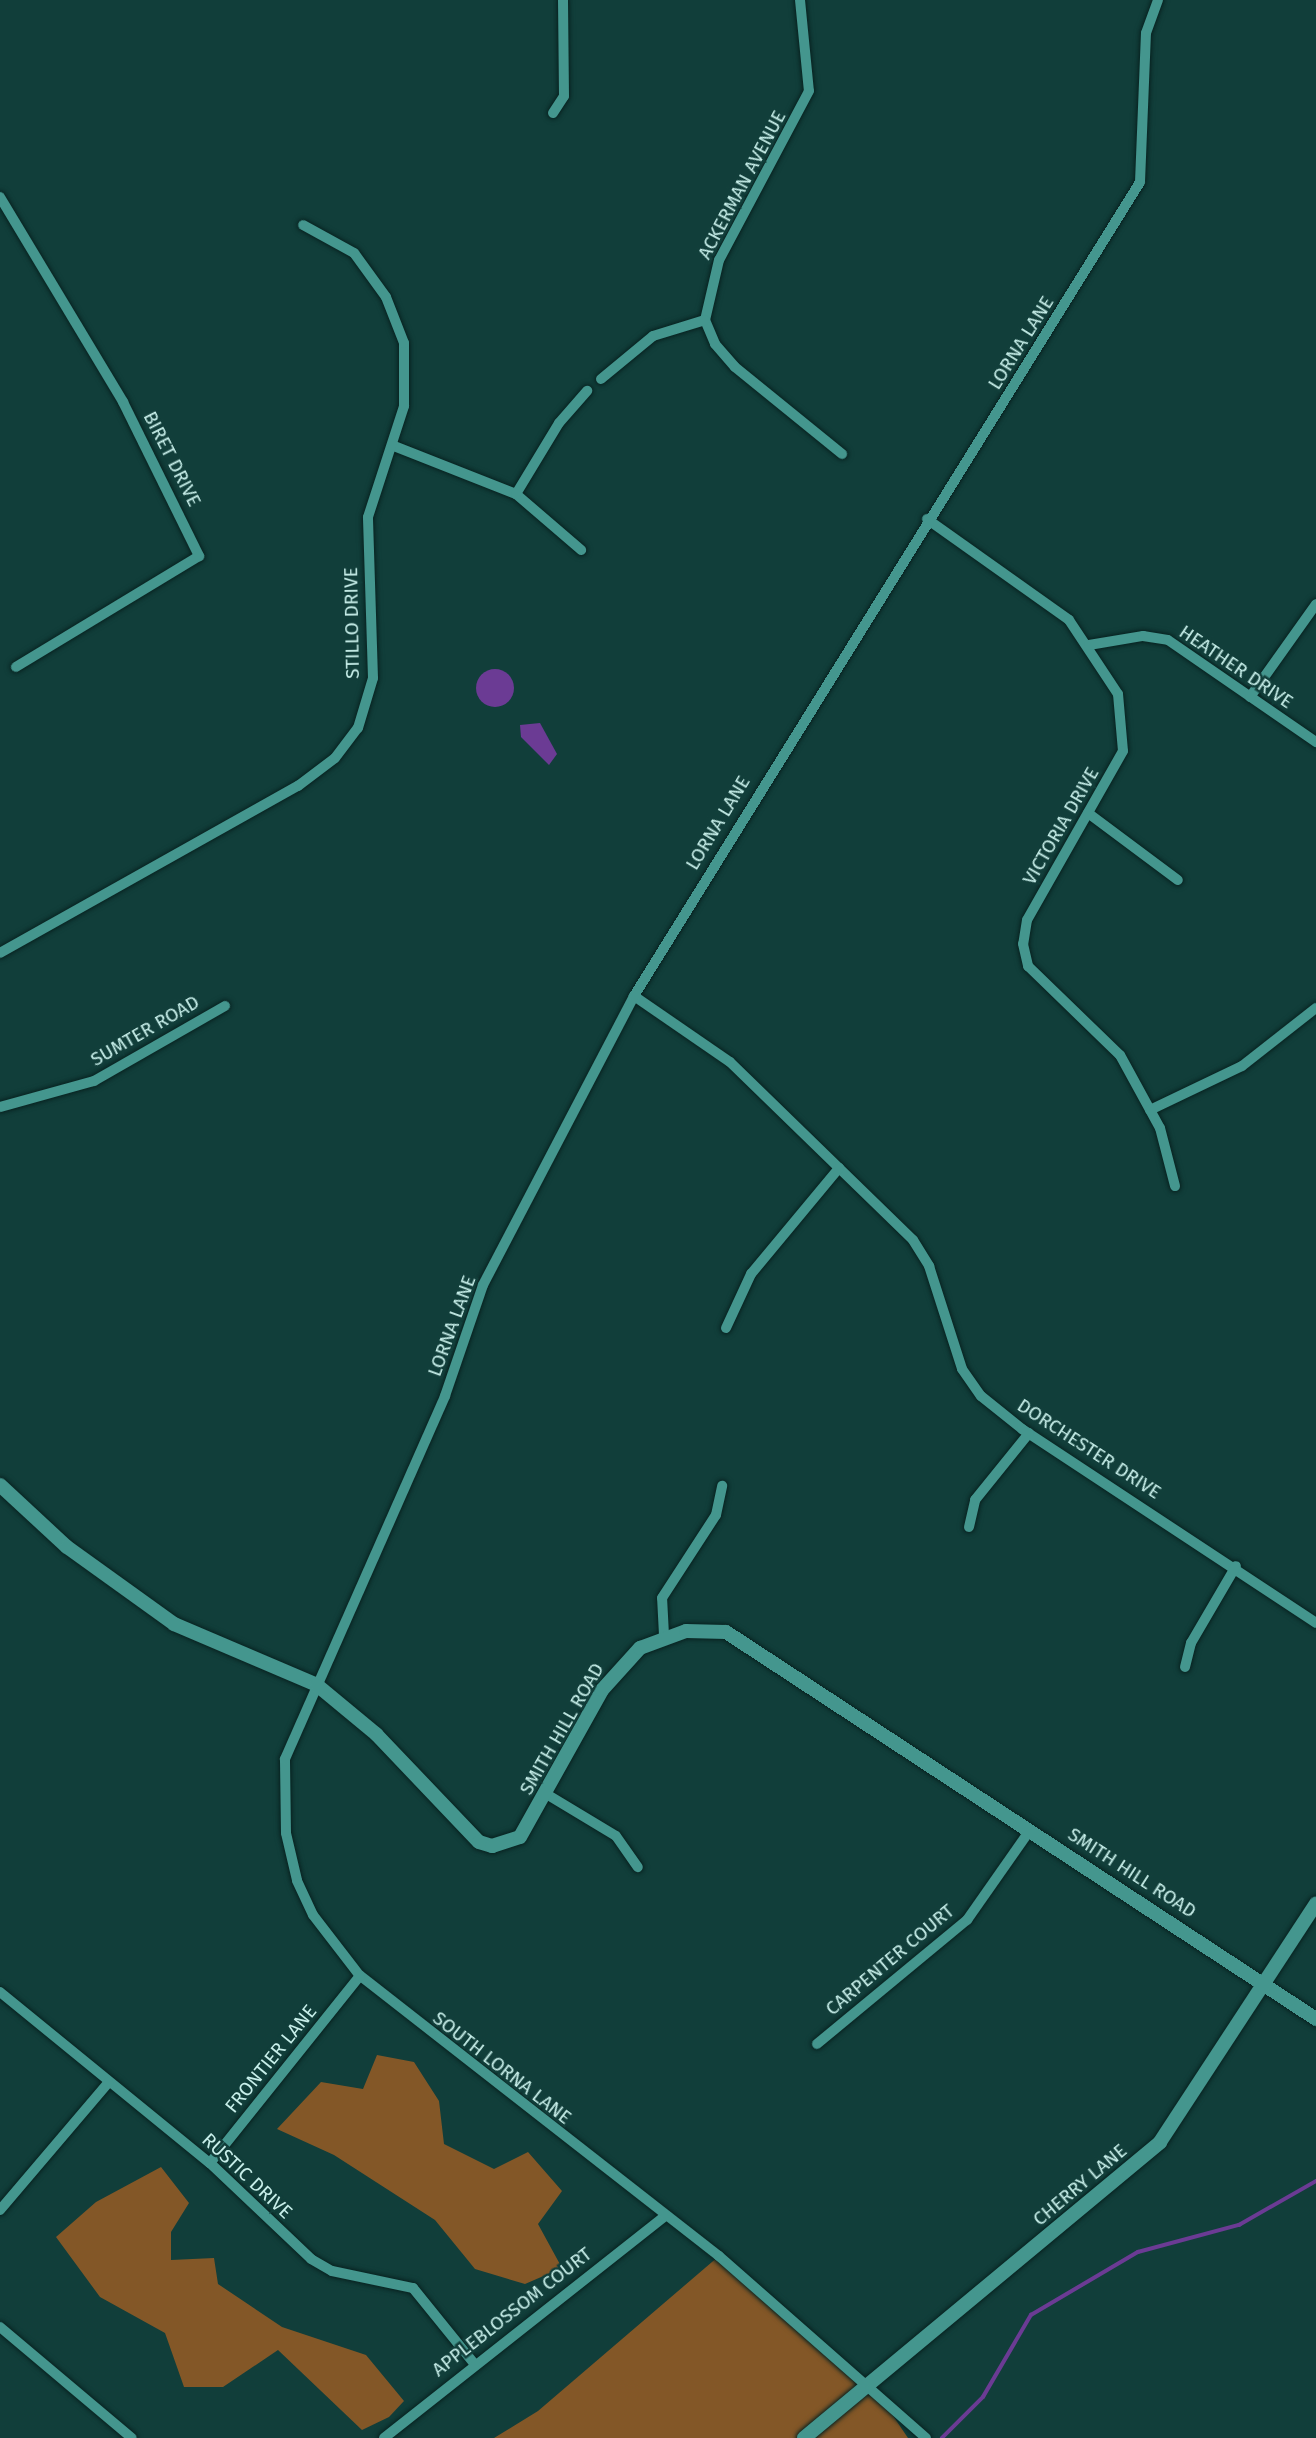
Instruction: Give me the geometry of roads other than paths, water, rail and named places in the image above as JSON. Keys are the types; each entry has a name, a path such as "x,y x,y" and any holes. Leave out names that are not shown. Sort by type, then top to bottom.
{"street":[{"path":"553,113 564,96 563,0"},
{"name":"ACKERMAN AVENUE","path":"705,320 719,260 809,90 800,0"},
{"name":"LORNA LANE","path":"317,1685 445,1396 483,1285 634,996 927,519 1140,182 1146,33 1158,0"},
{"name":"BIRET DRIVE","path":"0,197 124,402 199,556 16,667"},
{"name":"STILLO DRIVE","path":"0,953 298,786 335,758 358,727 373,678 368,517 394,446 407,375 404,342 386,297 354,253 303,225"},
{"path":"601,379 653,336 705,320 715,344 735,367 842,454"},
{"path":"516,494 559,423 587,391"},
{"path":"394,446 516,494 581,550"},
{"name":"VICTORIA DRIVE","path":"927,519 1069,620 1089,645 1125,716 1123,751 1027,920 1028,966 1120,1055 1150,1110 1175,1186"},
{"path":"1250,697 1316,604"},
{"name":"HEATHER DRIVE","path":"1089,645 1143,636 1168,640 1316,742"},
{"path":"1088,813 1178,880"},
{"name":"DORCHESTER DRIVE","path":"634,996 730,1062 913,1240 929,1266 962,1369 981,1396 1028,1433 1237,1566 1316,1623"},
{"name":"SUMTER ROAD","path":"0,1107 94,1081 225,1006"},
{"path":"1150,1110 1242,1066 1316,1008"},
{"path":"726,1328 751,1274 839,1168"},
{"path":"969,1527 975,1500 1028,1433"},
{"name":"SMITH HILL ROAD","path":"0,1485 67,1547 174,1624 317,1685 376,1734 479,1842 492,1846 520,1837 548,1795 614,1673 664,1635 726,1632 1269,1983 1316,2019"},
{"path":"664,1635 662,1598 716,1515 722,1486"},
{"path":"1185,1667 1191,1643 1237,1566"},
{"name":"SOUTH LORNA LANE","path":"317,1685 285,1759 286,1833 313,1915 360,1976 873,2385 926,2438"},
{"path":"548,1795 616,1836 638,1867"},
{"name":"CARPENTER COURT","path":"817,2044 967,1920 1030,1830"},
{"name":"CHERRY LANE","path":"804,2438 873,2385 1160,2142 1269,1983 1316,1904"},
{"name":"FRONTIER LANE","path":"210,2163 360,1976"},
{"name":"RUSTIC DRIVE","path":"0,1992 108,2083 210,2163 311,2259 332,2271 413,2288 473,2362"},
{"path":"0,2210 108,2083"},
{"name":"APPLEBLOSSOM COURT","path":"384,2438 473,2362 664,2217"},
{"path":"0,2328 132,2438"}],"waterway":[{"path":"942,2438 983,2397 1031,2315 1138,2252 1239,2225 1316,2181"}]}
